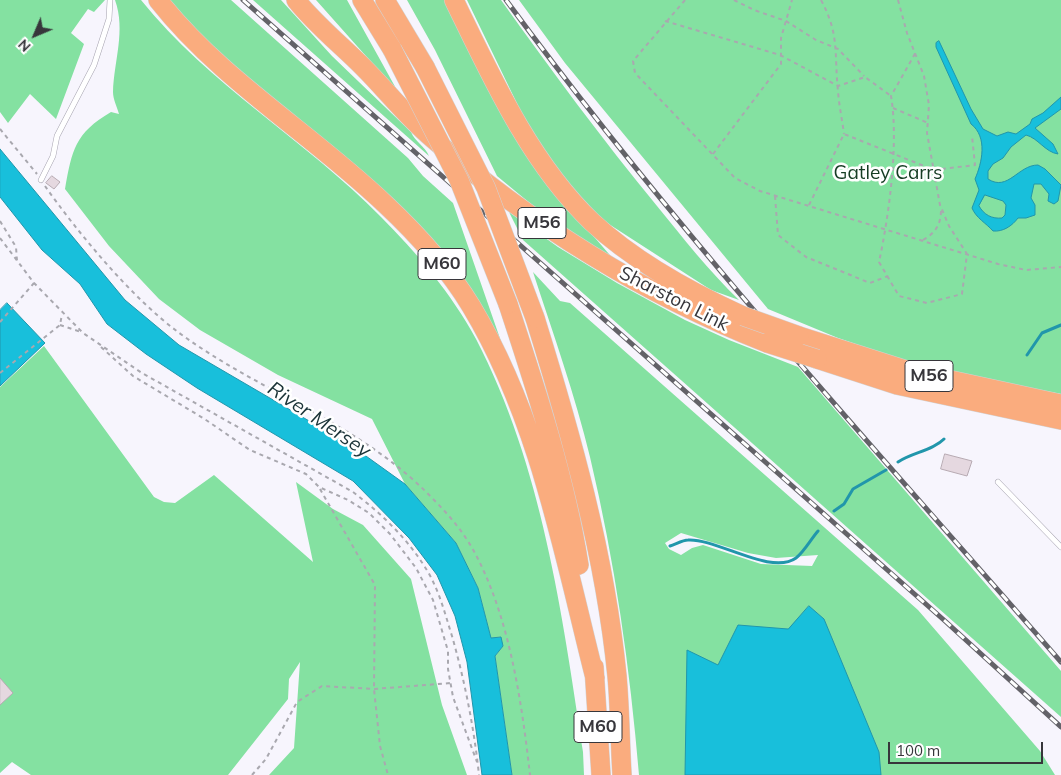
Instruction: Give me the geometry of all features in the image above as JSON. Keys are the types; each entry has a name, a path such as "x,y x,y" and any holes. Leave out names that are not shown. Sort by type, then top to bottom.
{"highway":[{"name":"M60","path":"158,0 179,24 220,64 385,204 439,260 471,305 514,390 534,446 596,678"},
{"name":"M56","path":"296,0 351,54"},
{"path":"308,0 351,54"},
{"name":"M60","path":"362,0 392,49 459,180 508,304 530,372 564,495 577,556 596,678 601,775"},
{"name":"M60","path":"385,0 425,68 486,188 535,318 570,436 598,555 617,676 622,775"},
{"name":"M60","path":"397,0 425,68"},
{"name":"Sharston Link","path":"454,0 487,68 533,148 592,222 654,268 701,297 744,316 799,336 909,371 1061,404"},
{"name":"Sharston Link","path":"351,54 430,137 544,224 587,252 665,297 767,343 897,385 1061,420"}],"lane":[{"path":"41,180 53,156 58,136 94,65 109,19 110,0"},
{"path":"998,482 1061,547"}],"path":[{"path":"685,0 633,60 635,73 735,178 760,191 809,205 860,224 923,240 998,264 1026,270 1061,267"},
{"path":"734,0 754,10 786,21 816,40 838,50 865,77 891,96"},
{"path":"713,154 781,64 781,38 792,0"},
{"path":"809,205 844,134 838,86 838,50 830,18 821,0"},
{"path":"898,0 907,33 916,52 925,82 929,105 928,123 934,170 942,209 948,226 967,254 962,294 927,303 899,296 879,262 886,230 893,152 893,108 891,96 916,52"},
{"path":"665,21 780,55 838,86 865,77"},
{"path":"893,108 928,123"},
{"path":"0,130 99,253 130,288 176,331 203,349 354,434 406,471 443,509 476,556 494,595 509,647 530,775"},
{"path":"844,134 934,170 975,165 972,136"},
{"path":"775,196 778,235 806,257 870,283 888,276"},
{"path":"923,240 936,230 941,218 942,209"},
{"path":"0,221 16,247 17,261"},
{"path":"0,238 34,283 62,314 83,333 142,372 353,492 376,510 405,540 427,571 440,596 464,680 479,775"},
{"path":"0,322 34,283"},
{"path":"0,373 60,325 62,314"},
{"path":"60,325 83,333"},
{"path":"97,342 132,376 203,418 250,450 306,474 319,488 375,585 374,689 380,746 388,775"},
{"path":"319,488 348,500 369,513 390,534 416,568 433,600 448,651 451,683 465,732 478,764"},
{"path":"252,775 266,759 297,702 322,686 374,689 451,683"}],"green space":[{"path":"0,0 105,0 94,12 88,9 71,33 84,44 56,119 30,94 8,123 0,112"},
{"path":"115,0 141,0 168,31 227,86 352,189 394,230 420,259 445,290 466,322 499,387 518,437 533,489 546,541 567,646 583,752 584,775 512,775 495,656 503,646 500,637 491,639 478,588 456,543 405,484 372,419 278,375 200,330 159,299 109,246 65,189 73,153 82,135 111,112 119,114 113,92 119,34 118,12"},
{"path":"166,0 231,0 408,158 423,176 453,203 513,376 470,293 224,59"},
{"path":"253,0 281,0 332,56 411,132 429,156"},
{"path":"316,0 347,0 398,92"},
{"path":"407,0 446,0 564,202 615,261 537,209 497,176 435,50"},
{"path":"467,0 501,0 577,104 637,181 696,254 739,300 711,290 601,219 554,167 523,116"},
{"name":"Gatley Carrs","path":"519,0 1061,0 1061,394 971,377 892,357 838,338 768,309 565,63"},
{"path":"509,212 558,247 617,283 685,320 729,340 798,367 1061,671 1061,717 523,240"},
{"path":"533,272 560,301 570,303 918,610 1040,751 1055,775 639,775 620,615 599,496 578,411","holes":["681,533 748,553 776,558 818,555 812,566 761,564 703,545 692,548 681,555 669,549 665,543"]},
{"path":"44,346 154,497 164,502 175,503 214,475 313,562 296,482 333,509 363,525 411,579 442,705 467,775 269,775 294,748 300,662 289,679 288,699 228,775 31,775 12,762 0,773 0,387"}],"water":[{"path":"939,41 971,109 983,129 997,136 1008,132 1016,134 1061,97 1061,109 1035,128 1053,144 1058,154 1049,151 1026,135 1011,147 1003,158 993,164 988,171 988,179 1001,182 1031,166 1038,165 1045,169 1061,185 1058,201 1054,204 1048,201 1049,194 1041,184 1034,184 1031,198 1035,205 1035,215 1018,218 1007,228 993,231 976,215 972,208 979,190 975,179 980,165 982,143 976,129 971,124 936,47 936,43","holes":["985,195 1003,201 1006,205 1005,215 1002,218 989,216 979,206"]},
{"path":"0,149 125,300 179,345 352,446 405,484 456,543 478,588 491,638 501,637 503,646 495,656 512,775 482,775 467,662 455,616 437,575 409,538 353,481 197,388 146,354 107,324 80,284 42,250 0,197"},
{"path":"7,303 45,343 0,386 0,310"},
{"path":"809,606 824,619 879,752 881,775 685,775 687,650 718,665 738,625 788,629"}],"building":[{"path":"52,176 60,182 54,189 46,183"},
{"path":"945,454 972,461 967,476 941,469"},
{"path":"0,678 13,693 0,705"}],"waterway":[{"path":"1027,355 1042,333 1061,325"},
{"path":"898,462 934,446 944,439"},
{"path":"834,511 844,504 853,489 886,470"},
{"path":"670,546 686,540 700,541 758,560 785,562 796,558 818,531"}],"railway":[{"path":"243,0 945,621 1061,727"},
{"path":"506,0 571,86 707,255 847,419 1061,662"}],"water label":[{"name":"River Mersey","path":"319,420"}]}
